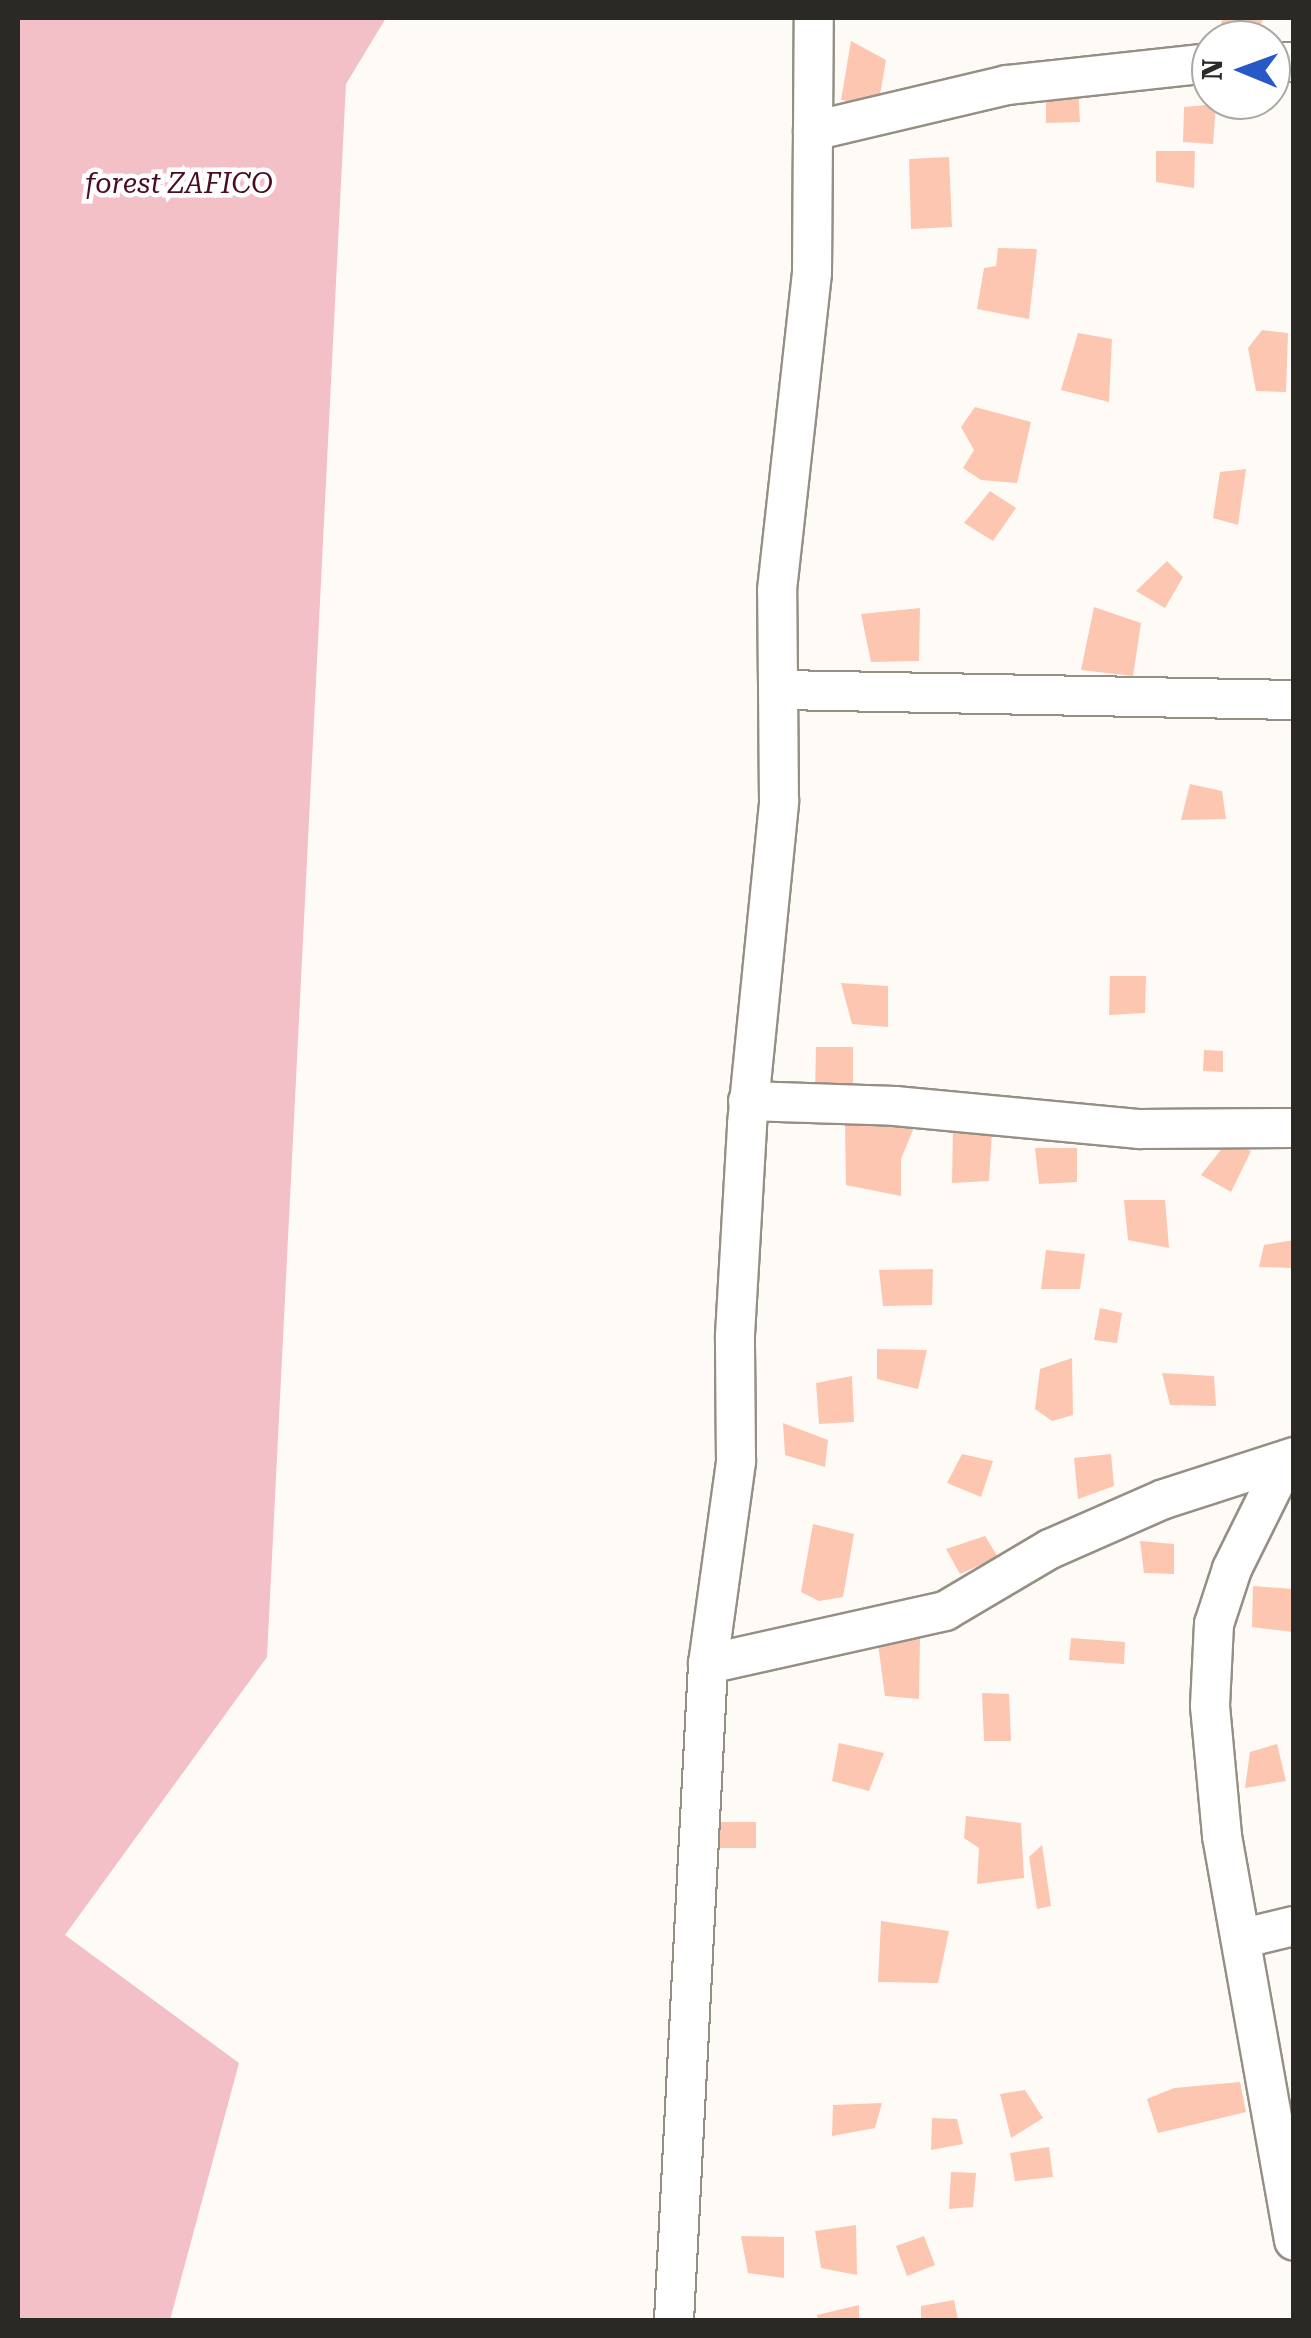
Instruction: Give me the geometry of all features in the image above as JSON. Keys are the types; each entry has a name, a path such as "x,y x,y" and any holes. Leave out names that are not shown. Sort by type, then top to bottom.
{"street":[{"path":"674,2320 708,1664 736,1461 734,1335 748,1101 773,890 782,690 777,590 812,274 814,18"},
{"path":"813,131 1007,86 1191,65"},
{"path":"782,690 1294,700"},
{"path":"748,1101 895,1106 1140,1129 1294,1128"},
{"path":"708,1664 945,1610 1050,1549 1164,1499 1290,1459"},
{"path":"1290,1459 1232,1570 1214,1624 1210,1706 1222,1836 1244,1938 1294,2241"},
{"path":"1244,1938 1294,1926"}],"green space":[{"name":"forest ZAFICO","path":"18,18 386,18 346,84 267,1657 65,1935 239,2063 170,2320 18,2320"}],"building":[{"path":"1223,18 1263,18 1262,20"},
{"path":"851,41 886,60 878,106 841,100"},
{"path":"1078,86 1080,122 1046,123 1046,89"},
{"path":"1191,106 1191,120 1215,120 1213,144 1183,142 1184,107"},
{"path":"1156,151 1195,151 1194,188 1156,182"},
{"path":"949,157 952,227 911,229 909,159"},
{"path":"998,248 1037,249 1029,319 977,309 984,268 996,266"},
{"path":"1262,330 1288,333 1286,392 1256,391 1248,348"},
{"path":"1078,333 1112,339 1109,402 1061,390"},
{"path":"975,407 1031,422 1017,483 981,480 963,468 974,450 961,427"},
{"path":"1246,469 1238,525 1213,518 1220,472"},
{"path":"990,491 1016,508 993,541 964,523"},
{"path":"1167,561 1183,577 1165,608 1136,591"},
{"path":"1094,607 1141,623 1133,676 1081,670"},
{"path":"920,608 919,661 871,662 861,614"},
{"path":"1190,784 1222,791 1226,819 1181,820"},
{"path":"1110,976 1146,976 1145,1013 1109,1015"},
{"path":"841,983 888,986 888,1027 852,1024"},
{"path":"816,1047 853,1047 853,1092 815,1092"},
{"path":"1204,1050 1223,1051 1223,1072 1203,1071"},
{"path":"845,1124 915,1125 901,1159 901,1196 846,1185"},
{"path":"953,1124 992,1131 989,1181 952,1183"},
{"path":"1227,1142 1251,1151 1231,1192 1201,1175"},
{"path":"1035,1148 1077,1148 1077,1182 1039,1184"},
{"path":"1124,1200 1165,1200 1169,1248 1128,1240"},
{"path":"1294,1240 1294,1268 1259,1267 1264,1245"},
{"path":"1046,1250 1085,1254 1080,1289 1041,1289"},
{"path":"933,1269 932,1305 883,1306 879,1270"},
{"path":"1100,1308 1122,1313 1117,1343 1094,1340"},
{"path":"877,1349 927,1350 918,1389 877,1379"},
{"path":"1072,1358 1073,1415 1052,1421 1035,1409 1040,1369"},
{"path":"1162,1373 1214,1376 1216,1406 1170,1405"},
{"path":"852,1376 854,1422 819,1424 816,1383"},
{"path":"783,1423 828,1440 825,1467 785,1455"},
{"path":"962,1454 993,1461 981,1497 947,1483"},
{"path":"1111,1454 1114,1486 1078,1499 1074,1458"},
{"path":"813,1524 854,1534 843,1597 819,1601 801,1592"},
{"path":"985,1536 998,1557 960,1574 946,1549"},
{"path":"1140,1541 1174,1544 1174,1574 1144,1573"},
{"path":"1253,1586 1294,1589 1294,1632 1252,1627"},
{"path":"877,1637 920,1637 919,1699 885,1696"},
{"path":"1071,1638 1125,1642 1124,1664 1069,1660"},
{"path":"982,1693 1009,1694 1011,1741 984,1741"},
{"path":"839,1743 884,1753 869,1791 832,1781"},
{"path":"1277,1744 1286,1781 1245,1788 1250,1752"},
{"path":"966,1816 1021,1823 1024,1878 977,1884 979,1848 964,1838"},
{"path":"717,1822 756,1822 756,1848 718,1848"},
{"path":"1042,1845 1051,1906 1037,1909 1029,1857"},
{"path":"881,1921 949,1931 938,1983 878,1982"},
{"path":"1240,2082 1246,2112 1158,2133 1147,2099 1174,2088"},
{"path":"1025,2090 1043,2118 1011,2138 1000,2094"},
{"path":"882,2103 875,2128 832,2136 833,2105"},
{"path":"932,2118 957,2119 963,2144 931,2150"},
{"path":"1049,2147 1053,2177 1015,2181 1010,2153"},
{"path":"951,2172 976,2173 973,2207 949,2209"},
{"path":"856,2225 857,2275 821,2268 815,2231"},
{"path":"741,2236 784,2237 784,2278 748,2273"},
{"path":"924,2236 935,2265 907,2276 896,2246"},
{"path":"954,2300 958,2320 921,2320 921,2306"},
{"path":"859,2305 859,2320 818,2320 817,2315"}]}
